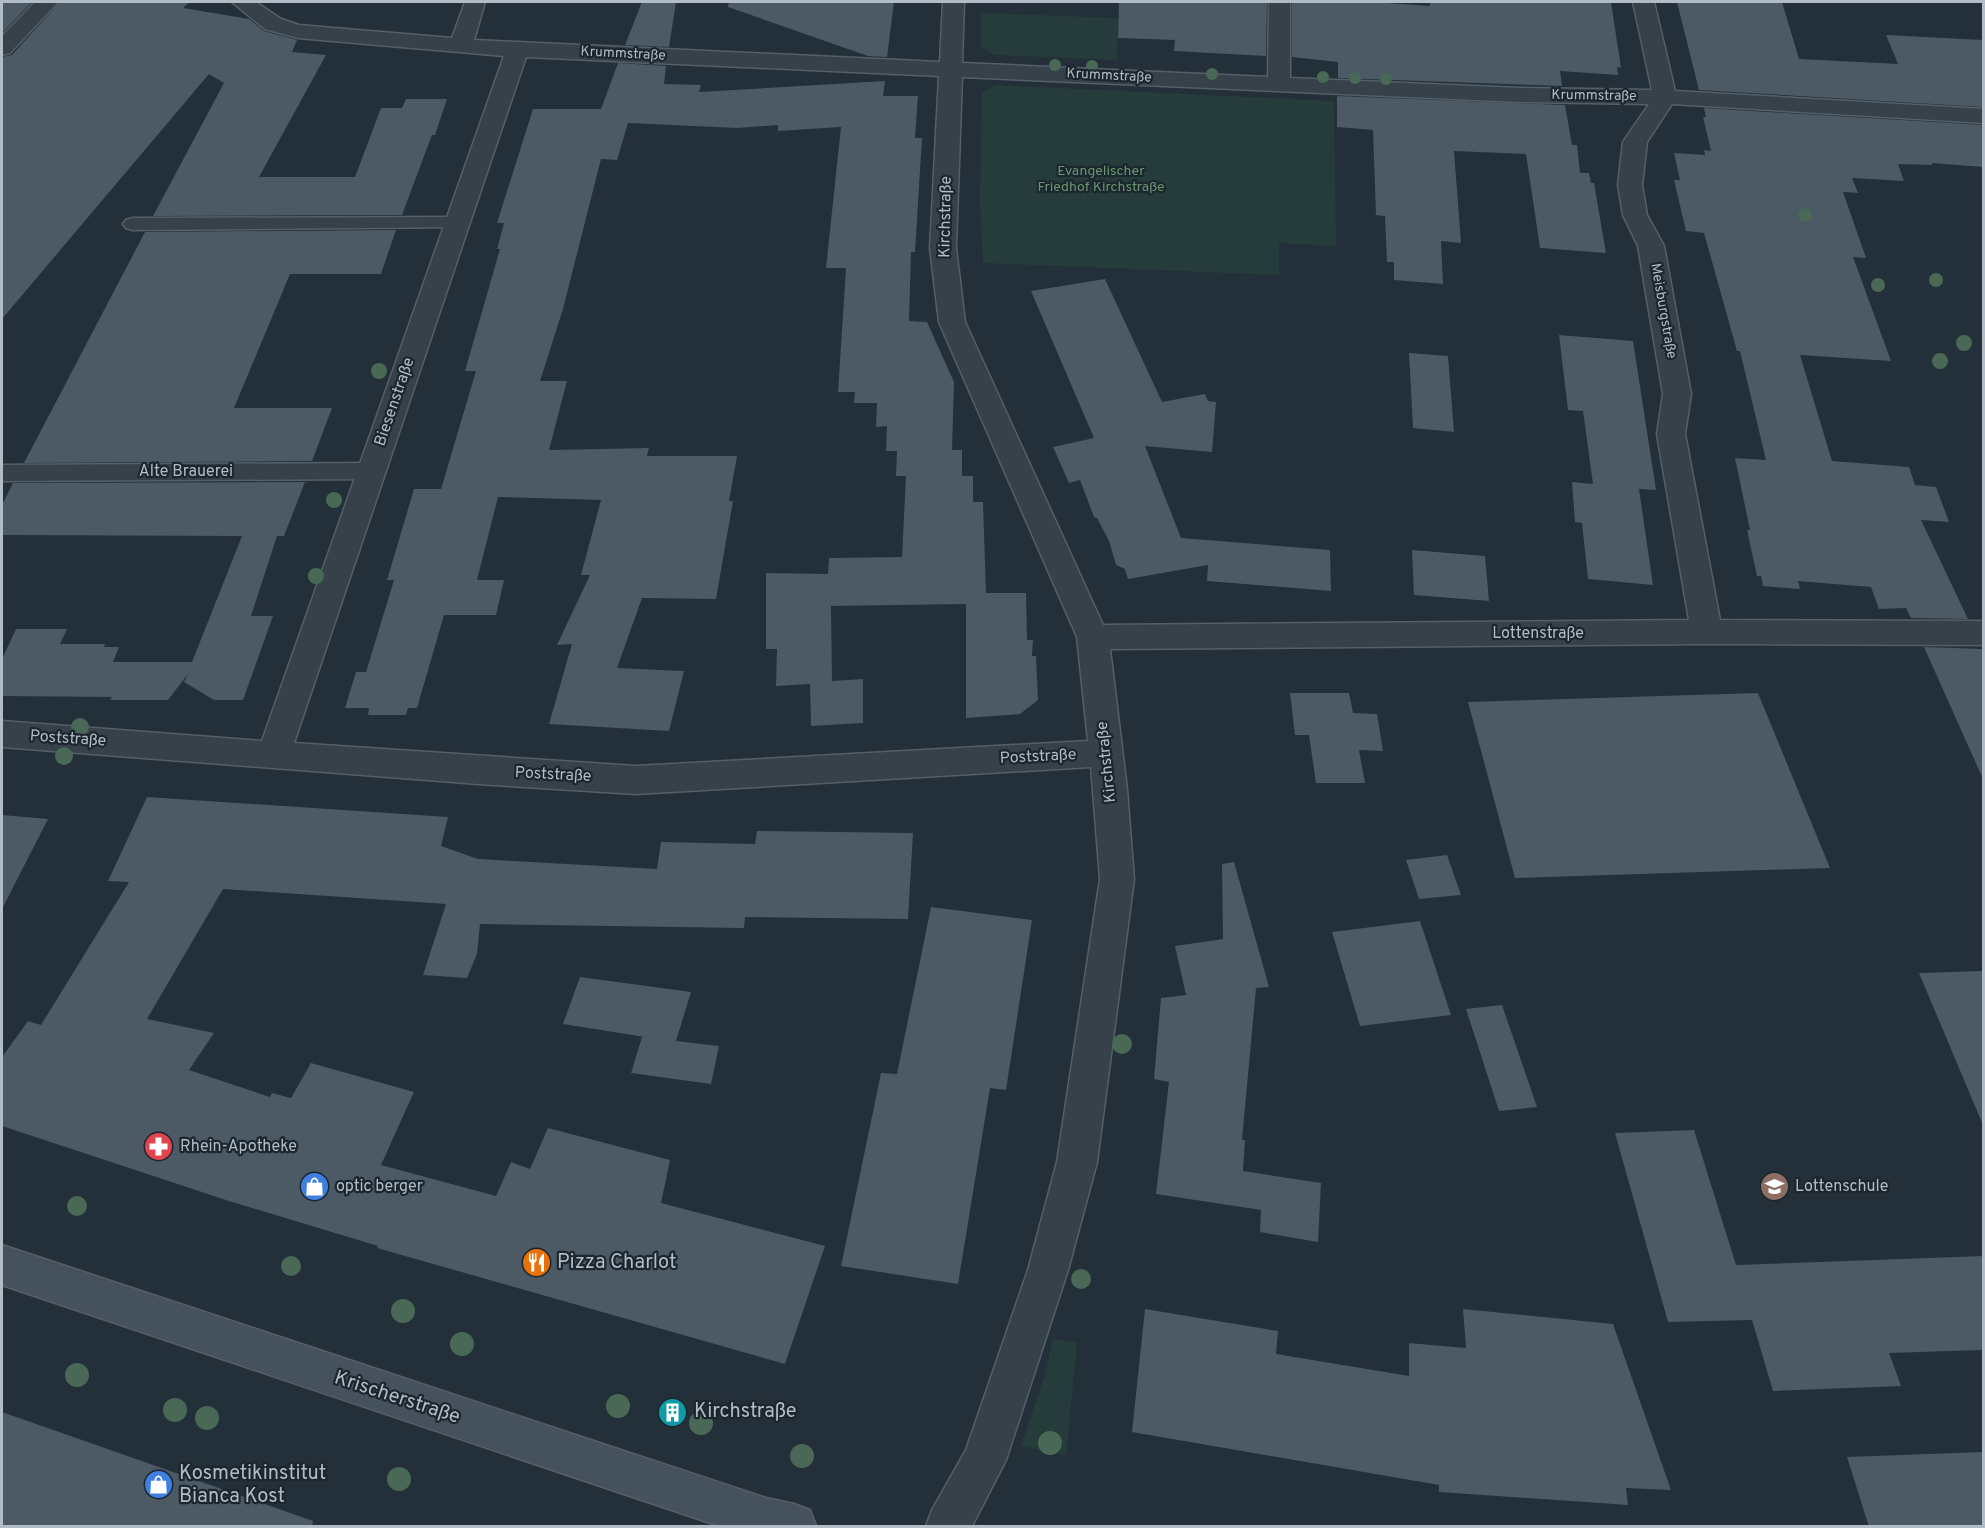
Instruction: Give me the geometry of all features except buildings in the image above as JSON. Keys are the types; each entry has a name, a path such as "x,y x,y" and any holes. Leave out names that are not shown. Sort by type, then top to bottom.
{"street":[{"path":"2,48 47,2"},
{"name":"Krummstraße","path":"243,2 273,24 298,31 517,50 1279,84 1665,98 1983,116"},
{"path":"461,45 475,2"},
{"name":"Kirchstraße","path":"948,1527 984,1460 1048,1270 1077,1162 1117,879 1093,637 952,322 943,248 954,2"},
{"path":"1279,84 1280,2"},
{"path":"1644,2 1665,98"},
{"name":"Biesenstraße","path":"274,755 517,50"},
{"name":"Meisburgstraße","path":"1665,98 1635,142 1630,185 1635,215 1651,246 1677,394 1671,434 1707,632"},
{"name":"Lottenstraße","path":"1093,637 1707,632 1983,633"},
{"name":"Poststraße","path":"2,734 478,771 636,780 1105,753"},
{"name":"Krischerstraße","path":"2,1265 766,1520 794,1527"}],"lane":[{"path":"133,224 457,223"},
{"name":"Alte Brauerei","path":"2,473 371,471"}],"green space":[{"path":"981,13 1118,18 1117,60 995,55 981,47"},
{"name":"Evangelischer Friedhof Kirchstraße","path":"995,85 1334,101 1336,246 1279,243 1279,275 983,263 980,202 982,93"},
{"path":"1053,1339 1077,1343 1066,1455 1021,1446 1045,1375"}],"place":[{"name":"Rhein-Apotheke","path":"159,1147"},
{"name":"optic berger","path":"315,1187"},
{"name":"Lottenschule","path":"1774,1187"},
{"name":"Pizza Charlot","path":"536,1263"},
{"name":"Kirchstraße","path":"673,1412"},
{"name":"Kosmetikinstitut Bianca Kost","path":"158,1485"}]}
